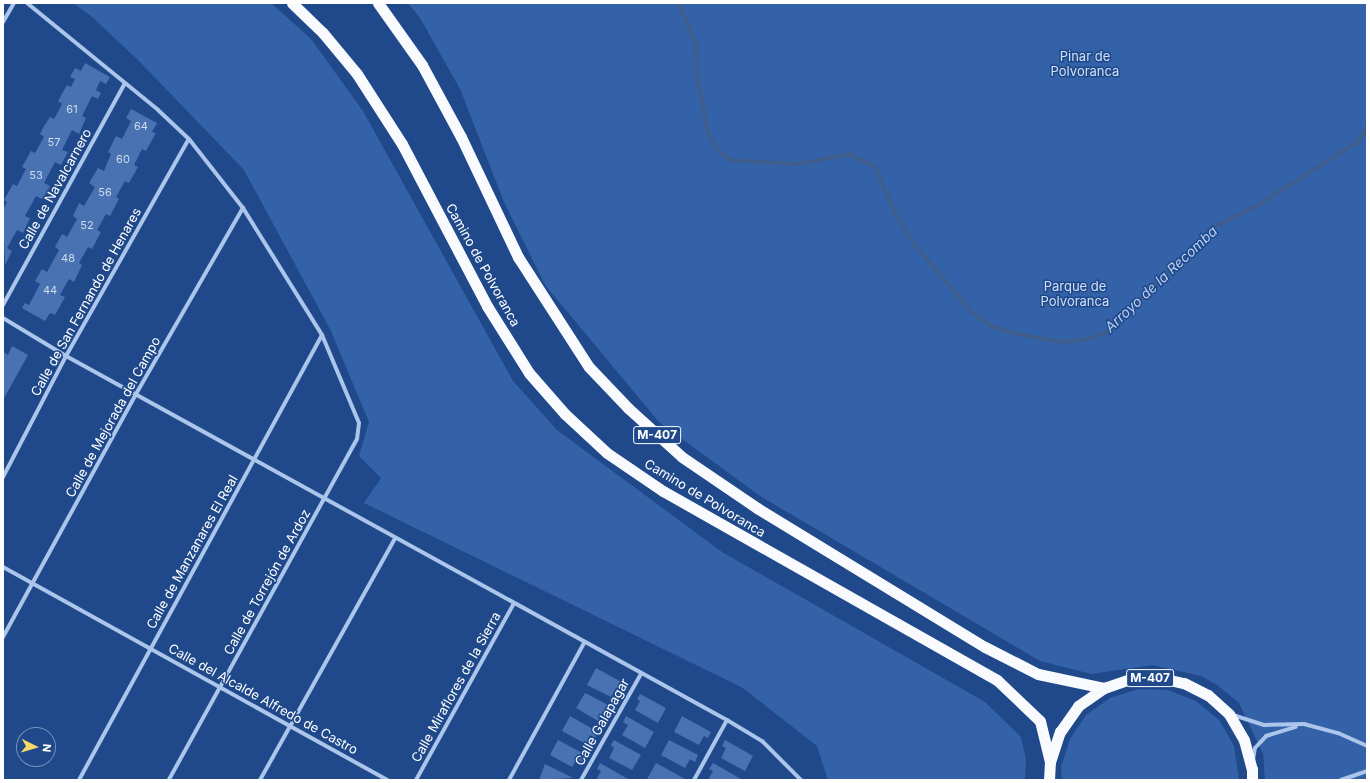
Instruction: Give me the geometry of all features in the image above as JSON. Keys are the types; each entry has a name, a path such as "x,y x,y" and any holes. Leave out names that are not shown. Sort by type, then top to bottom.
{"highway":[{"name":"Camino de Polvoranca","path":"292,3 323,33 357,74 402,144 487,306 529,373 565,414 607,453 663,491 997,680 1040,721 1050,762"},
{"name":"Camino de Polvoranca","path":"378,3 425,71 461,137 518,257 589,367 628,408 682,457 751,504 985,647 1038,674 1104,688"},
{"name":"M-407","path":"1049,780 1050,762 1060,732 1078,706 1104,688 1130,679 1157,677 1184,683 1208,695 1228,714 1244,740 1252,774"}],"street":[{"path":"3,22 14,3"},
{"name":"Calle de Torrejón de Ardoz","path":"28,3 125,83 189,139 243,208 322,335 358,418 360,432 325,499 169,780"},
{"name":"Calle de Navalcarnero","path":"3,305 125,83"},
{"name":"Calle de San Fernando de Henares","path":"3,477 66,356 189,139"},
{"name":"Calle de Mejorada del Campo","path":"3,637 136,394 243,208"},
{"path":"3,318 66,356 584,643 727,720 762,741 801,780"},
{"name":"Calle de Manzanares El Real","path":"79,780 322,335"},
{"path":"260,780 395,538"},
{"name":"Calle del Alcalde Alfredo de Castro","path":"3,567 388,780"},
{"name":"Calle Miraflores de la Sierra","path":"416,780 514,604"},
{"path":"509,780 584,643"},
{"name":"Calle Galapagar","path":"581,780 641,674"},
{"path":"1228,714 1245,721 1264,725 1304,724 1338,734 1367,746"},
{"path":"694,780 727,720"},
{"path":"1252,774 1256,748 1266,736 1304,724"},
{"path":"1341,780 1367,771"}],"green space":[{"path":"73,3 271,3 311,39 363,111 513,381 557,430 722,552 985,702 1021,737 1026,760 1025,780 828,780 817,746 743,688 364,503 381,478 359,456 369,422 331,331 244,170 138,60 91,16"},
{"name":"Parque de Polvoranca","path":"408,3 1367,3 1367,780 1265,780 1263,754 1239,703 1217,685 1201,676 1152,665 1091,674 1040,661 760,496 659,422 545,285 504,202 460,89 420,18"},
{"path":"1139,689 1168,690 1196,701 1219,720 1234,746 1239,780 1062,780 1061,767 1070,739 1086,715 1110,698"}],"building":[{"path":"85,63 110,77 106,84 100,81 96,90 101,93 98,99 92,96 82,116 86,118 79,134 72,130 62,150 68,152 61,165 55,162 44,183 50,186 42,199 36,196 25,216 30,218 23,233 17,230 7,248 12,251 5,265 3,210 7,202 4,200 13,184 17,186 26,169 22,167 31,151 35,153 44,137 40,134 44,126 50,117 54,119 62,104 58,101 67,85 71,87 75,79 70,77 75,68 81,71"},
{"path":"131,109 157,123 152,132 156,133 146,151 142,149 134,165 138,167 129,183 125,181 116,197 119,199 110,216 106,214 97,230 101,232 92,249 88,247 79,263 82,265 74,282 69,279 60,295 65,297 55,315 50,313 45,321 22,308 25,303 29,305 40,284 35,281 42,269 47,272 59,250 55,247 62,234 67,237 77,219 73,216 79,203 84,206 95,187 89,183 98,168 104,171 111,154 108,152 116,136 122,139 131,121 126,118"},
{"path":"12,346 28,355 3,400 3,352 8,355"},
{"path":"596,668 625,684 621,691 616,688 611,697 587,685"},
{"path":"585,693 612,707 608,714 603,711 598,721 576,708"},
{"path":"640,694 666,708 658,723 635,710 640,701 637,699"},
{"path":"570,716 598,732 595,738 590,735 586,744 562,731"},
{"path":"626,716 654,732 645,748 622,735 628,725 623,722"},
{"path":"682,716 711,732 708,738 704,736 699,745 674,732"},
{"path":"558,740 586,755 582,762 577,759 572,767 550,755"},
{"path":"614,740 641,755 632,770 609,758 614,748 611,745"},
{"path":"669,740 698,755 695,762 690,759 685,768 661,755"},
{"path":"725,740 753,756 745,771 721,758 726,748 722,746"},
{"path":"600,763 628,779 596,780 601,771 597,769"},
{"path":"656,763 687,780 647,779"},
{"path":"713,763 741,780 708,780 713,771 709,769"},
{"path":"545,764 573,778 539,780"}],"waterway":[{"name":"Arroyo de la Recomba","path":"678,3 696,43 697,76 708,132 718,150 731,160 798,164 850,154 875,167 896,215 915,245 972,312 989,325 1012,333 1061,342 1086,340 1107,332 1212,228 1261,203 1356,143 1367,129"}],"park label":[{"name":"Pinar de Polvoranca","path":"1085,64"}]}
